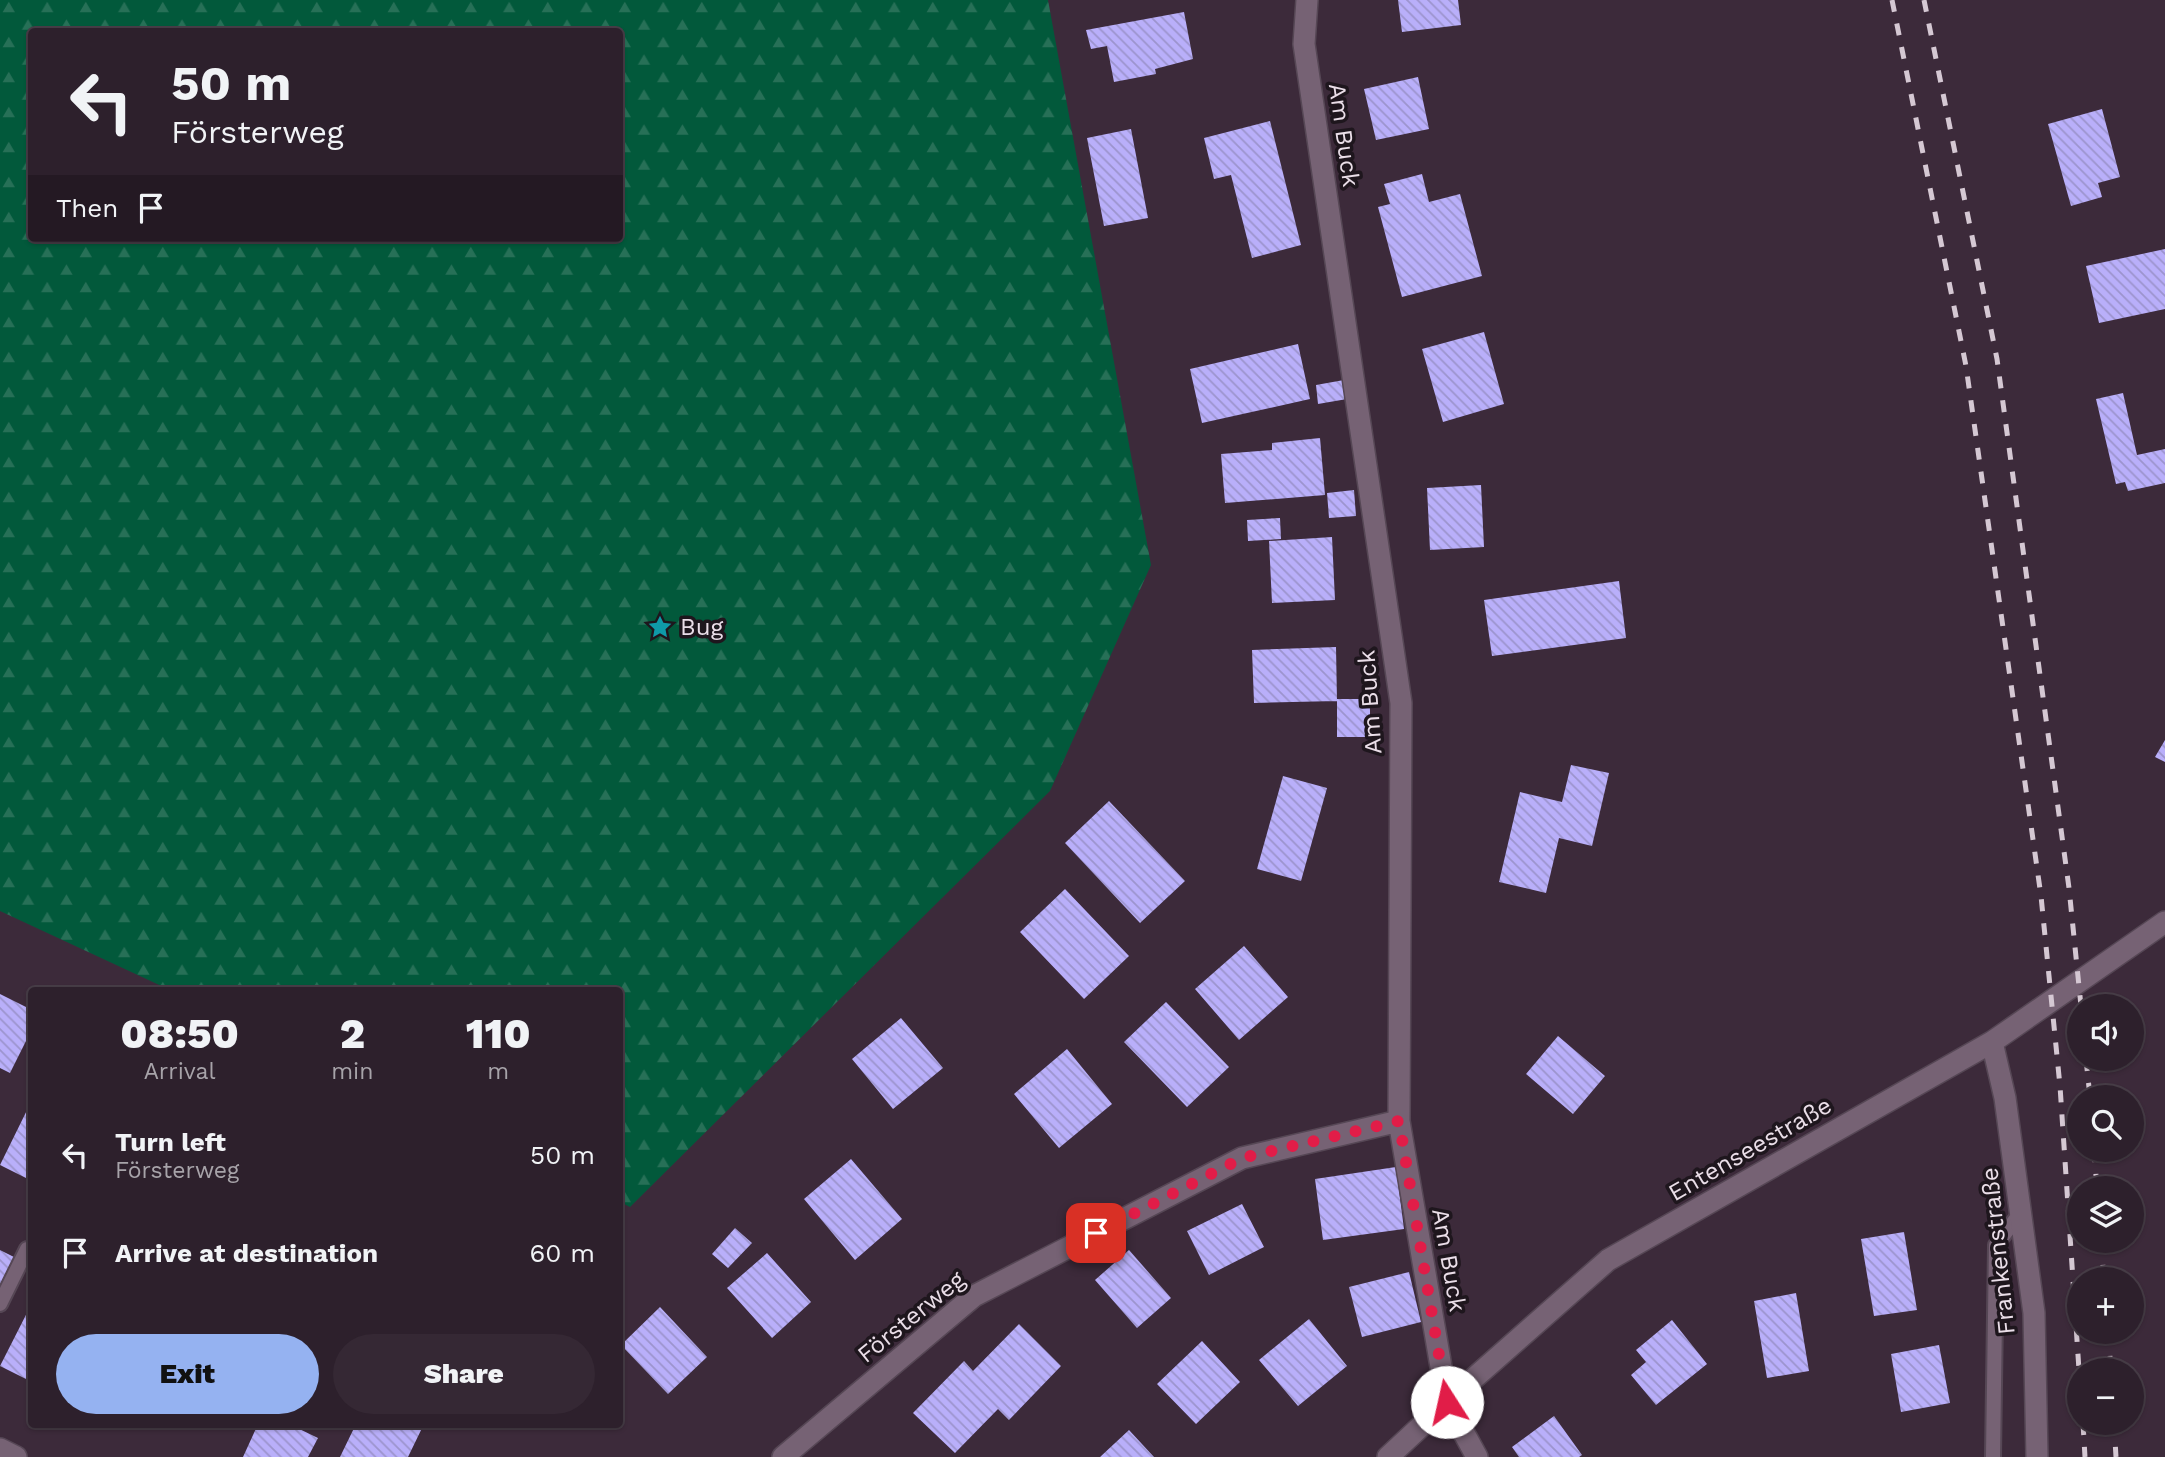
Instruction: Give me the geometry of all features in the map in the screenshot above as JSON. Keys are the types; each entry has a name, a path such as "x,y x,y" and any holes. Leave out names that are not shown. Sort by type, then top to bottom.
{"street":[{"name":"Am Buck","path":"1307,0 1304,44 1401,703 1399,1121 1447,1402 1478,1457"},
{"name":"Entenseestraße","path":"1388,1457 1608,1260 1992,1042 2165,922"},
{"name":"Frankenstraße","path":"1992,1042 2005,1098 2034,1313 2037,1457"},
{"name":"Försterweg","path":"783,1457 974,1296 1242,1158 1399,1121"},
{"path":"0,1449 16,1457"}],"lane":[{"path":"1993,1457 1996,1245 2022,1211"},
{"path":"0,1304 27,1249"}],"green space":[{"path":"0,0 1048,0 1151,565 1050,791 630,1207 623,1204 623,987 164,987 0,911"}],"building":[{"path":"1398,0 1458,0 1461,25 1402,32"},
{"path":"1184,12 1193,59 1155,69 1156,74 1114,82 1107,46 1091,49 1086,30"},
{"path":"1418,77 1429,129 1376,140 1364,89"},
{"path":"2102,109 2120,177 2098,183 2102,197 2071,206 2048,124"},
{"path":"1270,121 1301,245 1252,258 1231,175 1214,179 1204,138"},
{"path":"1131,129 1148,218 1104,226 1087,138"},
{"path":"1422,174 1429,202 1460,194 1482,276 1402,297 1378,207 1390,204 1384,184"},
{"path":"2165,249 2165,309 2099,323 2086,266"},
{"path":"1484,332 1504,404 1443,422 1422,349"},
{"path":"1298,344 1310,399 1202,423 1190,369"},
{"path":"1344,380 1347,399 1318,404 1316,385"},
{"path":"2123,393 2137,455 2165,449 2165,483 2128,491 2125,482 2116,484 2096,399"},
{"path":"1320,438 1325,495 1225,503 1221,454 1272,450 1272,443"},
{"path":"1481,485 1484,547 1430,550 1427,488"},
{"path":"1354,490 1356,516 1329,518 1327,493"},
{"path":"1280,518 1281,539 1248,541 1247,520"},
{"path":"1332,537 1335,600 1272,603 1269,541"},
{"path":"1619,581 1626,638 1492,656 1484,600"},
{"path":"1336,647 1337,701 1254,703 1252,650"},
{"path":"1337,699 1370,699 1370,737 1337,737"},
{"path":"2165,740 2165,762 2155,757"},
{"path":"1571,765 1609,773 1592,846 1559,838 1546,893 1499,882 1520,792 1562,802"},
{"path":"1283,776 1327,788 1301,881 1257,869"},
{"path":"1109,801 1185,881 1140,923 1065,843"},
{"path":"1065,889 1129,956 1084,999 1020,932"},
{"path":"1244,946 1288,997 1239,1040 1195,989"},
{"path":"0,994 28,1008 28,1037 10,1073 0,1068"},
{"path":"1166,1002 1229,1067 1187,1107 1124,1042"},
{"path":"901,1018 943,1068 893,1109 852,1059"},
{"path":"1558,1036 1605,1076 1573,1114 1526,1074"},
{"path":"1067,1049 1112,1104 1059,1148 1014,1094"},
{"path":"28,1108 28,1179 0,1165"},
{"path":"851,1159 902,1219 855,1260 804,1199"},
{"path":"1396,1167 1404,1229 1323,1240 1315,1179"},
{"path":"1242,1204 1264,1247 1209,1275 1187,1231"},
{"path":"735,1228 752,1243 728,1268 712,1254"},
{"path":"1904,1232 1917,1310 1874,1316 1861,1239"},
{"path":"0,1250 14,1257 0,1285"},
{"path":"1129,1250 1171,1298 1137,1328 1095,1280"},
{"path":"767,1253 811,1302 772,1338 727,1288"},
{"path":"1409,1272 1421,1322 1362,1337 1349,1287"},
{"path":"1796,1293 1809,1371 1767,1378 1754,1301"},
{"path":"660,1307 707,1357 668,1394 623,1347 623,1343"},
{"path":"28,1311 28,1380 0,1366"},
{"path":"1309,1319 1347,1366 1298,1406 1259,1360"},
{"path":"1672,1320 1707,1364 1656,1405 1631,1375 1646,1362 1636,1350"},
{"path":"1019,1324 1061,1366 1009,1420 998,1409 955,1453 913,1413 964,1361 973,1371"},
{"path":"1202,1341 1240,1382 1196,1424 1157,1384"},
{"path":"1939,1345 1950,1403 1901,1412 1891,1354"},
{"path":"1554,1416 1582,1455 1519,1457 1512,1447"},
{"path":"256,1428 297,1428 318,1438 308,1457 243,1457"},
{"path":"354,1428 422,1428 408,1457 340,1457"},
{"path":"1129,1430 1154,1457 1100,1457"}],"railway":[{"path":"1892,0 1966,366 2041,896 2060,1086 2078,1358"},
{"path":"1924,0 1997,359 2069,888 2080,994"},
{"path":"2087,1071 2089,1085"},
{"path":"2095,1162 2096,1176"},
{"path":"2102,1253 2103,1267"},
{"path":"2109,1344 2110,1358"},
{"path":"2084,1435 2085,1457"},
{"path":"2115,1435 2116,1457"}],"place":[{"name":"Bug","path":"660,627"}],"route":[{"path":"1096,1233 1242,1158 1399,1121 1447,1402"}]}
